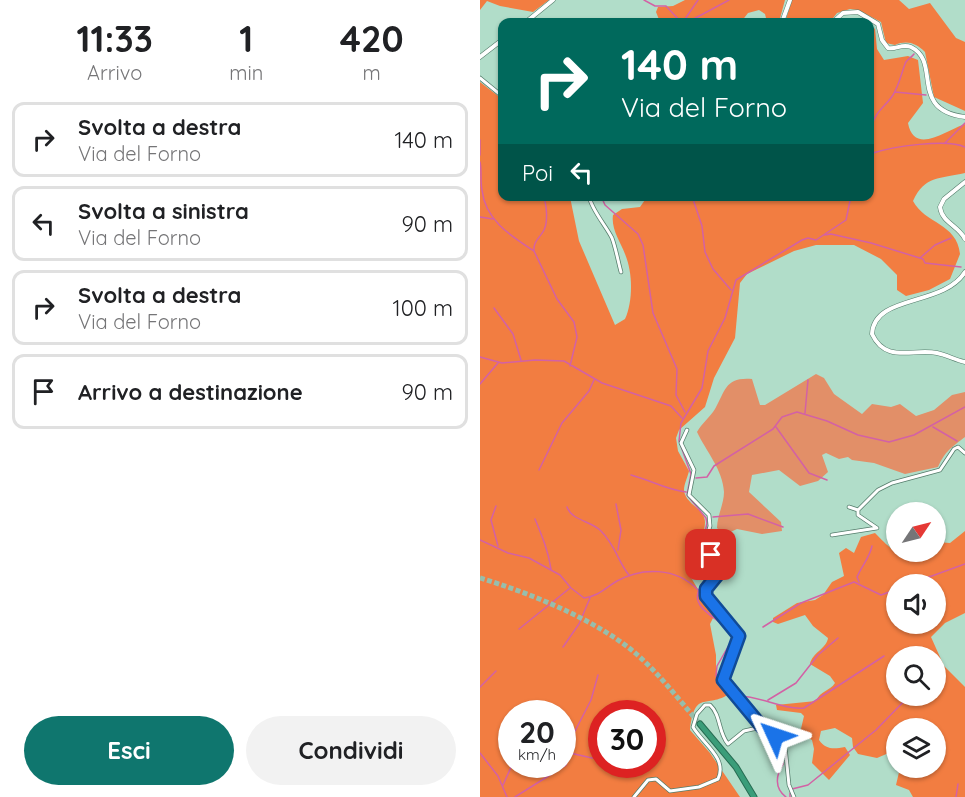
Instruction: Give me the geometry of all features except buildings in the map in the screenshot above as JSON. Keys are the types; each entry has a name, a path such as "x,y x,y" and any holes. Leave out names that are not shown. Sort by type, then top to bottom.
{"highway":[{"path":"700,724 736,767 754,797"}],"street":[{"path":"531,18 553,0"},
{"path":"783,18 789,0"},
{"path":"837,18 843,13 858,12 868,18"},
{"path":"874,22 878,24 882,40 888,48 907,45 916,50 925,62 932,99 945,111 965,117"},
{"path":"480,57 498,43"},
{"path":"480,78 498,93"},
{"path":"965,182 944,199 939,207 946,221 965,239"},
{"path":"592,201 601,225 611,237 621,272"},
{"path":"965,272 943,292 899,304 886,311 874,322 872,334 880,346 893,353 934,352 965,362"},
{"path":"687,430 681,443 694,470 689,495 709,515 710,526 704,546 716,561 719,573 706,589 706,596 739,636 723,680 762,727 785,746 789,785 794,797"},
{"path":"858,510 878,490 892,483 940,470 950,453 958,447 965,453"},
{"path":"849,507 858,510"},
{"path":"832,535 877,528 865,522 858,514 858,510"},
{"path":"633,797 648,780 657,779 670,791 699,788 718,779 721,768 717,758 693,727 697,714 705,705 710,705 715,709 723,737 728,744 744,731 762,727"}],"shaded area":[{"path":"480,0 549,0 533,12 500,6 487,1 480,10"},
{"path":"685,0 785,0 780,18 766,18 765,14 759,10 748,13 744,18 658,18 656,12 658,7 673,6"},
{"path":"792,0 899,0 909,9 930,3 956,38 965,42 965,111 934,97 925,52 911,43 895,45 886,43 881,22 874,18 858,10 850,9 837,13 833,18 786,18"},
{"path":"874,28 877,49 884,60 908,56 918,60 923,103 908,123 911,133 917,138 932,138 965,124 965,173 928,182 913,201 925,215 947,230 958,244 960,254 950,279 929,290 906,296 897,290 897,275 881,259 854,245 816,245 794,251 747,274 740,283 735,338 714,378 705,407 679,430 676,438 678,451 689,471 684,488 685,495 702,513 705,522 701,551 689,557 690,576 714,616 710,624 716,655 716,672 729,694 698,705 692,717 690,730 710,753 740,797 480,797 480,82 498,96 498,201 571,201 579,241 615,325 625,319 631,296 628,262 613,220 613,215 622,209 640,207 644,201 874,201"},
{"path":"816,374 824,378 834,394 862,414 872,404 891,407 900,404 916,416 934,410 952,395 965,392 965,437 946,453 938,467 905,474 874,463 852,460 848,457 839,459 826,453 822,455 828,472 818,481 800,486 779,470 752,475 749,492 781,522 782,531 762,534 737,529 724,535 717,528 724,496 721,476 697,432 713,412 727,386 736,380 752,379 760,405 765,405"},
{"path":"965,531 965,613 946,622 946,574 886,574 886,634 934,634 931,637 935,646 886,646 886,706 946,706 946,668 965,687 965,797 913,797 909,790 896,785 898,778 946,778 946,718 886,718 886,754 877,758 858,754 853,747 852,738 835,728 821,731 819,740 824,746 845,747 850,755 829,780 812,763 814,749 812,740 800,733 804,716 801,713 777,710 776,705 816,701 835,683 830,676 810,664 828,638 813,626 805,615 778,624 773,622 773,618 797,603 815,600 823,595 832,582 844,576 839,553 846,548 854,553 861,537 875,533 886,544 886,562 946,562 946,543 950,543"}],"waterway":[{"path":"644,0 655,6 666,6 677,18"},
{"path":"686,18 698,0"},
{"path":"695,18 729,0"},
{"path":"874,119 893,95 906,63 914,54"},
{"path":"895,92 926,95"},
{"path":"945,143 965,123"},
{"path":"480,140 480,155"},
{"path":"874,153 933,143 957,144 965,147"},
{"path":"480,162 481,187 488,210 500,226 534,251"},
{"path":"544,201 546,222 534,251 557,299 574,322 577,337 570,366"},
{"path":"603,201 638,234 643,245 653,313 677,369 676,395 685,412"},
{"path":"694,201 702,226 705,252 713,269 731,290"},
{"path":"754,724 716,676 717,666 733,638 724,626 703,609 697,596 703,583 715,570 702,546 706,518 687,495 691,474 679,441 681,423 702,388 708,351 725,318 736,280 802,240 808,238 816,240 846,220 850,201"},
{"path":"480,217 493,219"},
{"path":"825,235 831,234 871,243 923,259 925,263 961,267"},
{"path":"920,258 935,245 951,238"},
{"path":"494,308 513,334 521,360"},
{"path":"480,357 502,363 535,360 564,361 602,383 671,406 682,418"},
{"path":"480,384 498,363"},
{"path":"539,470 562,423 589,391 594,380"},
{"path":"805,413 808,380"},
{"path":"696,478 707,477 714,466 773,429 782,417 797,412 827,421 858,435 889,442 914,435 965,407"},
{"path":"776,427 809,473 827,480"},
{"path":"933,427 957,441"},
{"path":"631,475 686,492"},
{"path":"616,504 621,530 618,550"},
{"path":"496,506 491,520 498,546"},
{"path":"567,507 573,515 601,531 629,575"},
{"path":"713,517 748,514 783,527"},
{"path":"535,519 551,569"},
{"path":"480,540 508,553 529,558 560,575 584,598 598,594 627,576 648,572 669,573 689,582 698,590"},
{"path":"859,582 857,577 872,546"},
{"path":"937,574 965,564"},
{"path":"763,627 801,603 854,582 881,595 886,593"},
{"path":"519,629 570,588"},
{"path":"563,647 579,624 590,598"},
{"path":"768,700 796,683 818,655 838,638"},
{"path":"740,696 788,707 804,708 884,656"},
{"path":"480,687 496,671"},
{"path":"515,797 566,765 574,733 591,700 598,675"},
{"path":"792,789 808,785 876,730 899,706"},
{"path":"757,730 780,749 783,764 777,781 779,790 786,797"},
{"path":"480,753 498,776 507,797"},
{"path":"576,754 588,757"},
{"path":"503,785 506,778"},
{"path":"956,797 958,784"}],"tunnel":[{"path":"480,578 561,608 618,640 652,669 700,724"}],"route":[{"path":"711,555 716,561 719,573 706,589 706,596 720,615 734,626 739,636 723,674 723,680 762,727 775,736"}]}
